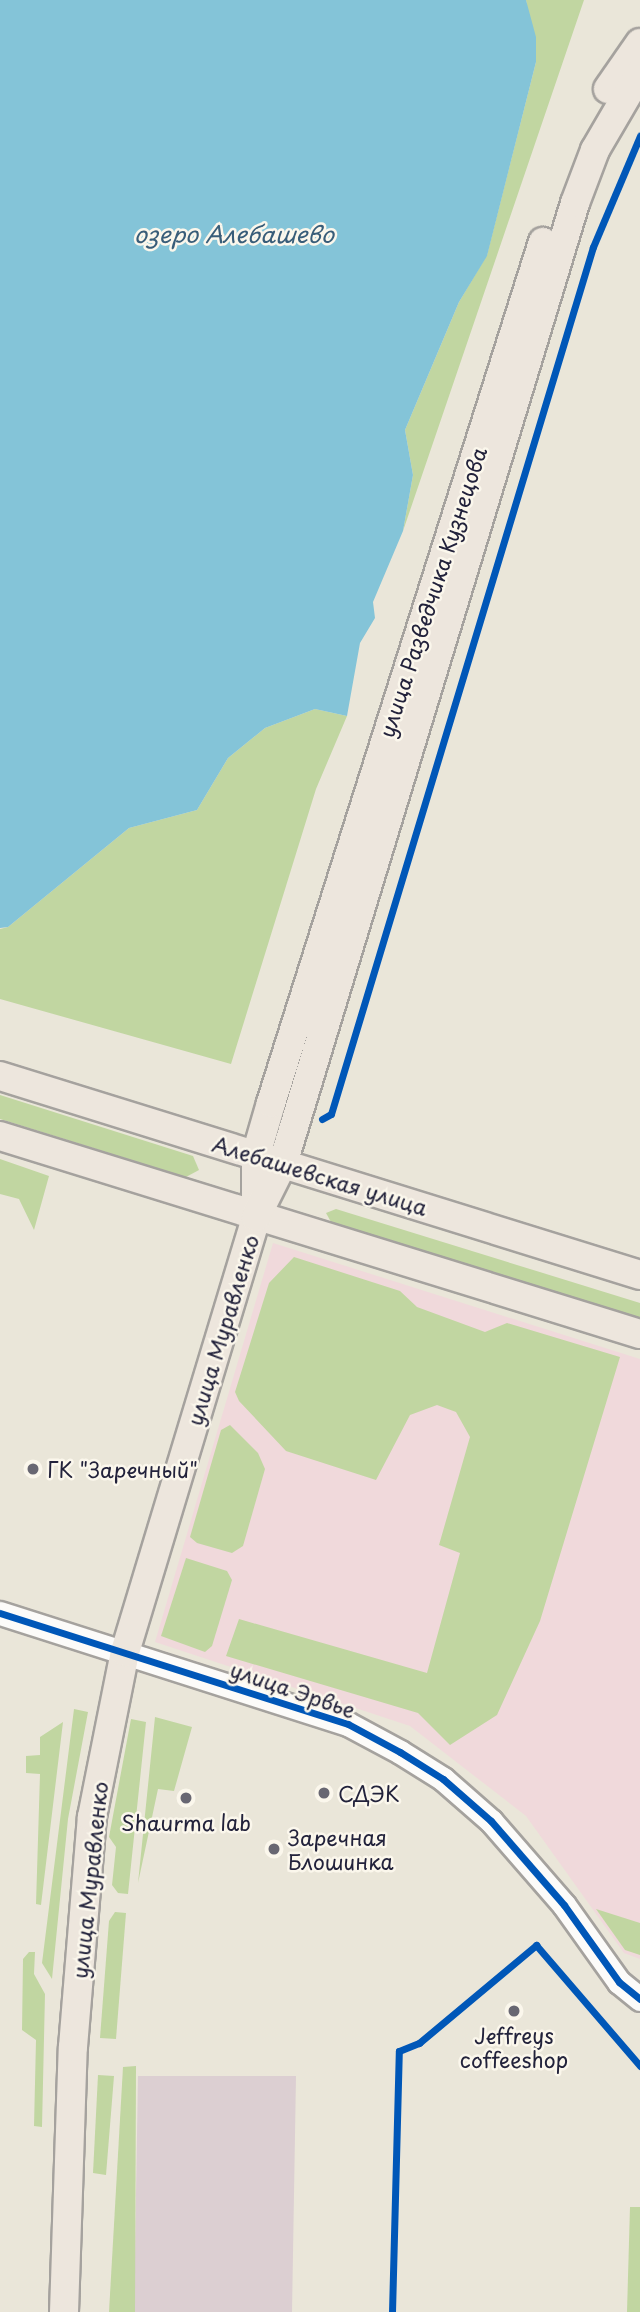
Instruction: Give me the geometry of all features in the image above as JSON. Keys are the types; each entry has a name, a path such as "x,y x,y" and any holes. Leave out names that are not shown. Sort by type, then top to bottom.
{"main road":[{"name":"улица Разведчика Кузнецова","path":"256,1217 256,1155 558,196 598,106 640,43"},
{"name":"улица Разведчика Кузнецова","path":"256,1217 283,1164 575,203 595,150 640,73"},
{"name":"Алебашевская улица","path":"0,1076 640,1275"},
{"path":"0,1136 640,1334"},
{"name":"улица Муравленко","path":"64,2312 73,2047 92,1817 125,1652 256,1217"}],"street":[{"name":"улица Эрвье","path":"0,1613 348,1724 443,1779 491,1821 564,1905 619,1982 640,1999"}],"shaded area":[{"path":"273,1243 640,1359 640,1959 624,1953 526,1816 410,1726 155,1642"},
{"path":"138,2076 296,2076 292,2312 134,2312"}],"green space":[{"path":"526,0 584,0 403,531 413,475 405,430 459,302 487,255 536,62"},
{"path":"315,709 347,716 316,789 231,1064 0,999 0,929 8,927 129,828 197,810 228,758 265,728"},
{"path":"0,1095 193,1156 199,1170 186,1177 0,1119"},
{"path":"0,1159 49,1176 34,1230 19,1199 0,1194"},
{"path":"336,1209 640,1303 640,1318 331,1222 326,1213"},
{"path":"294,1257 400,1291 417,1307 485,1332 507,1323 620,1357 540,1621 497,1715 450,1745 418,1713 226,1656 239,1619 427,1673 460,1553 439,1545 470,1437 456,1412 437,1405 410,1415 376,1480 286,1451 239,1401 235,1392 269,1283"},
{"path":"230,1425 258,1453 265,1469 243,1546 232,1553 197,1543 190,1537 221,1430"},
{"path":"186,1558 227,1571 232,1580 212,1646 205,1652 161,1636"},
{"path":"74,1709 88,1712 68,1819 52,1979 42,1963"},
{"path":"155,1717 192,1727 174,1791 158,1789 138,1883"},
{"path":"131,1719 146,1722 128,1894 118,1893 112,1885 116,1847 109,1837"},
{"path":"63,1722 41,1905 36,1904 40,1774 26,1773 26,1756 40,1755 40,1737"},
{"path":"596,1909 640,1923 640,1955 625,1950"},
{"path":"115,1912 126,1913 116,2039 100,2038 109,1921"},
{"path":"29,1952 35,1952 34,1974 45,1994 42,2127 34,2126 36,2040 22,2030 23,1959"},
{"path":"136,2066 135,2312 109,2312 123,2067"},
{"path":"98,2075 114,2076 106,2175 93,2173"},
{"path":"630,2207 640,2207 640,2312 627,2312"}],"water":[{"name":"озеро Алебашево","path":"0,0 526,0 536,37 536,62 487,256 459,302 405,430 413,475 403,531 373,602 375,618 360,643 347,716 315,709 265,728 228,758 197,810 129,828 8,927 0,928"}],"cycle path":[{"path":"322,1119 331,1114 593,247 640,136"},
{"path":"0,1613 348,1724 400,1752 443,1779 491,1821 564,1905 619,1982 640,1999"},
{"path":"392,2312 399,2051 419,2043 536,1945 640,2066"}],"place":[{"name":"ГК \"Заречный\"","path":"33,1469"},
{"name":"СДЭК","path":"324,1793"},
{"name":"Shaurma lab","path":"186,1798"},
{"name":"Заречная Блошинка","path":"274,1849"},
{"name":"Jeffreys coffeeshop","path":"514,2011"}]}
